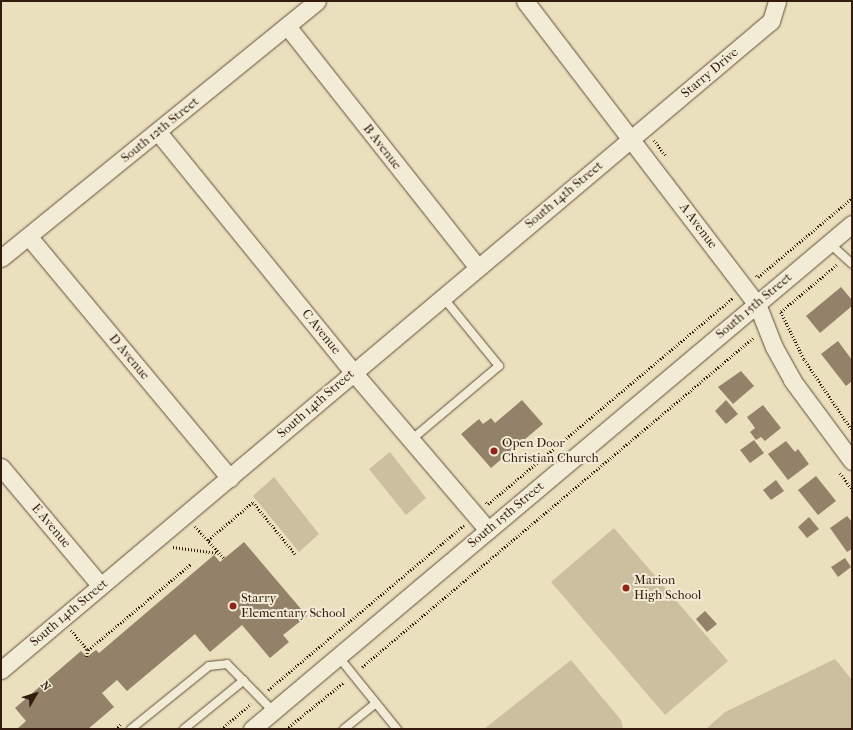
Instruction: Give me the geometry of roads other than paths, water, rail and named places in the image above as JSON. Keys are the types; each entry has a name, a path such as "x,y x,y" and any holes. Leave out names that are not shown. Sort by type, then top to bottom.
{"street":[{"name":"South 12th Street","path":"1,258 29,237 317,1"},
{"name":"A Avenue","path":"525,1 632,138 757,304 774,347 792,380 845,466"},
{"name":"Starry Drive","path":"632,138 771,21 777,1"},
{"name":"B Avenue","path":"287,26 477,267"},
{"name":"C Avenue","path":"158,132 353,372 488,530"},
{"name":"South 14th Street","path":"1,670 230,478 442,296 632,138"},
{"name":"South 15th Street","path":"252,729 852,224"},
{"name":"D Avenue","path":"29,237 230,478"},
{"name":"E Avenue","path":"1,467 101,586"}],"lane":[{"path":"829,243 852,264"},
{"path":"411,440 499,366 442,296"},
{"path":"338,656 398,729"},
{"path":"131,729 208,666 227,664 273,711"},
{"path":"184,729 244,680"},
{"path":"344,729 376,703"}],"place":[{"name":"Open Door Christian Church","path":"494,451"},
{"name":"Marion High School","path":"626,588"},
{"name":"Starry Elementary School","path":"233,606"}]}
